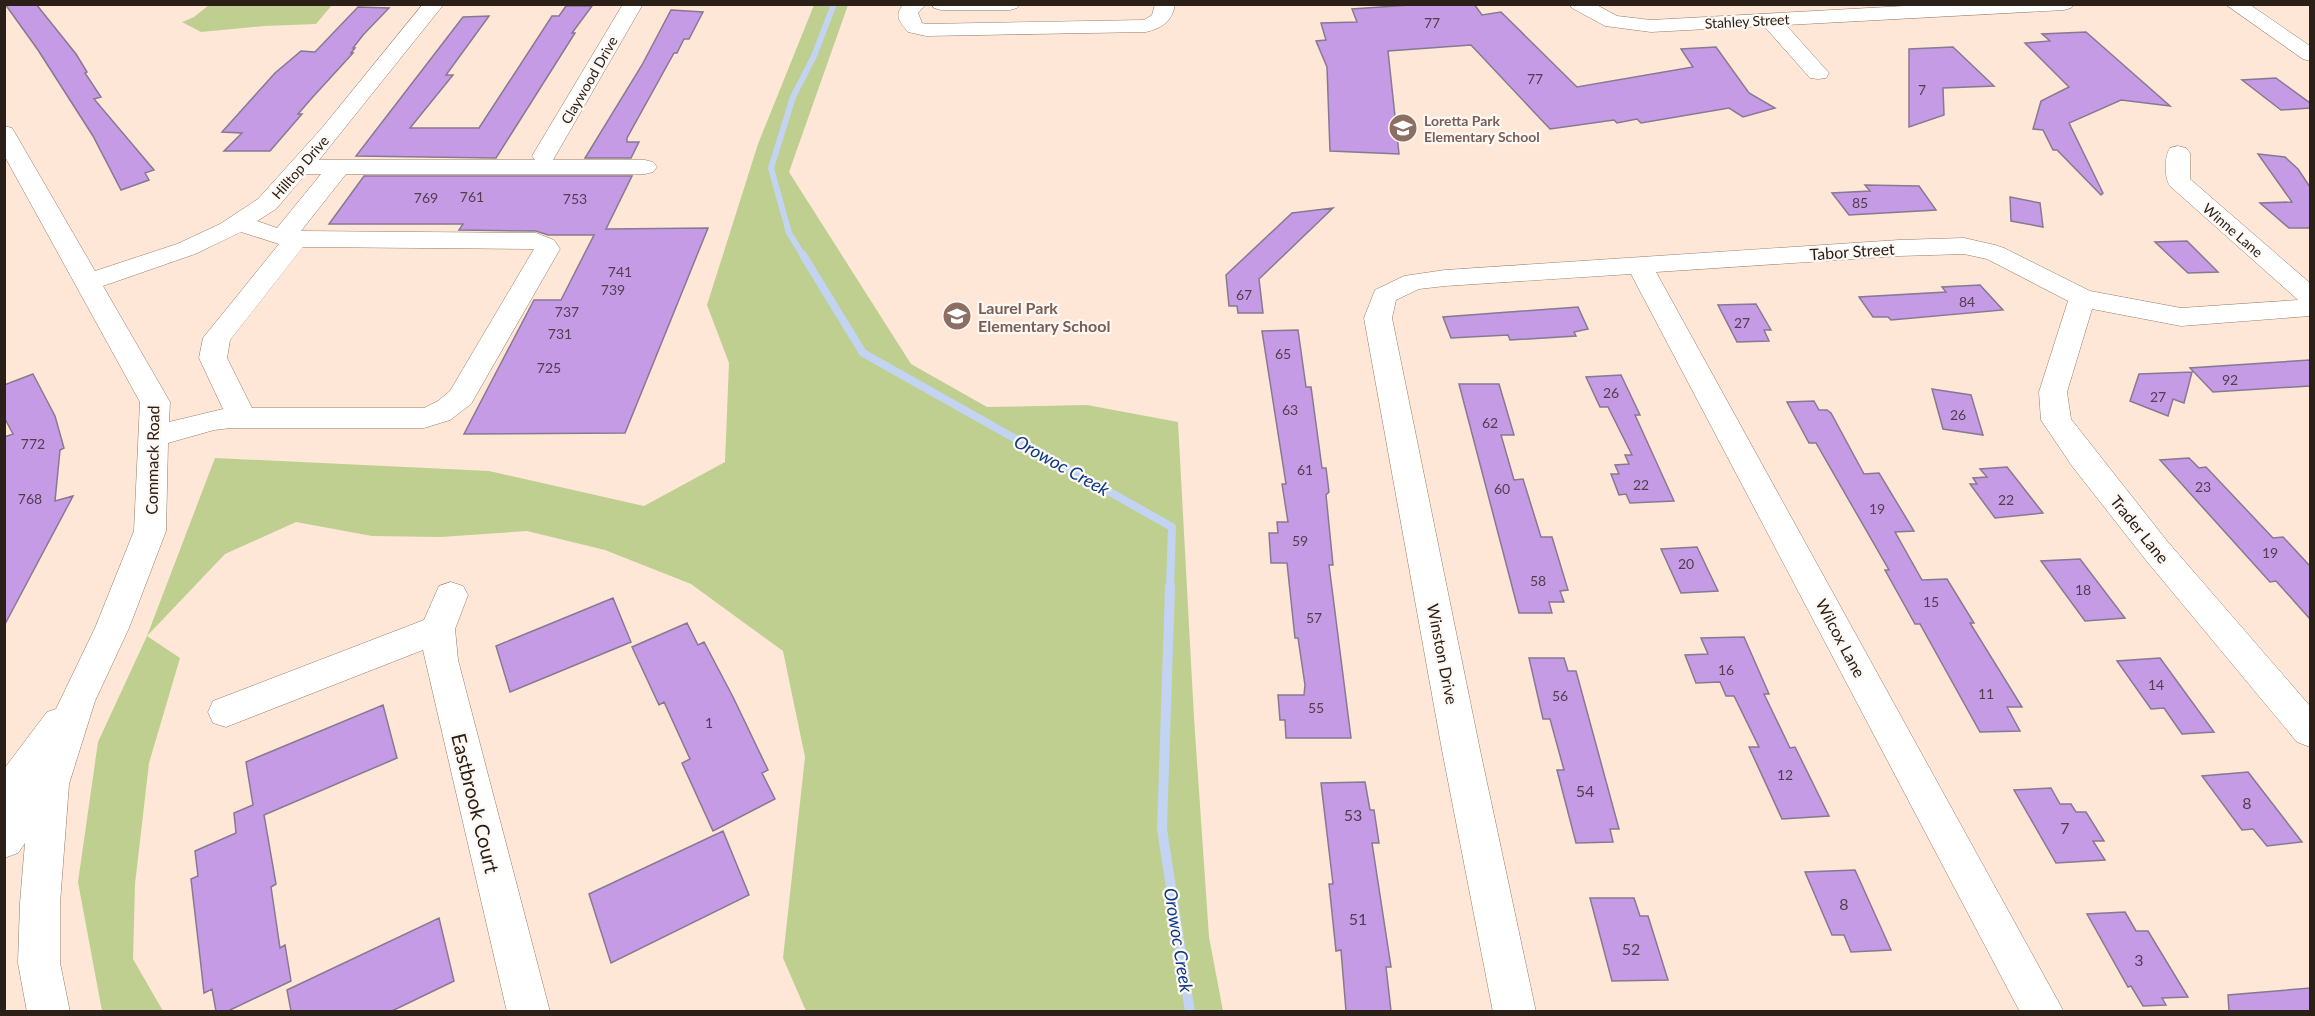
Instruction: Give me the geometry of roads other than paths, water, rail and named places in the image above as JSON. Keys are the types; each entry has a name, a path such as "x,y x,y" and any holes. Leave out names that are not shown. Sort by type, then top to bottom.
{"street":[{"name":"Hilltop Drive","path":"87,283 186,249 238,224 267,204 434,4"},
{"name":"Claywood Drive","path":"544,156 633,4"},
{"path":"916,4 908,12 908,18 915,28 926,30 1146,27 1157,23 1164,14 1165,4"},
{"path":"940,4 1010,4"},
{"name":"Stahley Street","path":"1579,4 1612,22 1651,26 2064,4"},
{"path":"2235,4 2310,55"},
{"path":"1770,20 1818,73"},
{"name":"Commack Road","path":"4,133 155,402 150,531 112,628 76,701 24,775 4,795"},
{"name":"Winne Lane","path":"2178,153 2178,181 2310,297"},
{"path":"299,167 645,167"},
{"path":"242,418 213,358 214,347 339,167"},
{"path":"154,437 214,420 424,418 444,412 461,398 547,249 545,245 536,241 289,238 238,224"},
{"name":"Tabor Street","path":"1384,296 1413,282 1445,278 1899,248 1964,246 1995,253 2082,298 2132,309 2181,317 2310,308"},
{"name":"Wilcox Lane","path":"1639,265 2043,1011"},
{"name":"Winston Drive","path":"1384,296 1378,318 1461,750 1515,1011"},
{"name":"Trader Lane","path":"2082,298 2053,392 2056,420 2082,458 2156,550 2310,731"},
{"name":"Eastbrook Court","path":"451,594 438,629 441,663 529,1011"},
{"path":"226,712 438,629"},
{"name":"Commack Road","path":"4,840 50,784 76,701"},
{"path":"49,1011 39,963 40,903 50,784"}],"waterway":[{"name":"Orowoc Creek","path":"804,257 789,233 771,168 793,97 814,56 834,4"},
{"name":"Orowoc Creek","path":"803,255 863,353 1172,527 1170,588"},
{"name":"Orowoc Creek","path":"1170,586 1162,829 1190,1012"}],"place":[{"name":"Loretta Park Elementary School","path":"1403,128"},
{"name":"Laurel Park Elementary School","path":"957,316"}]}
